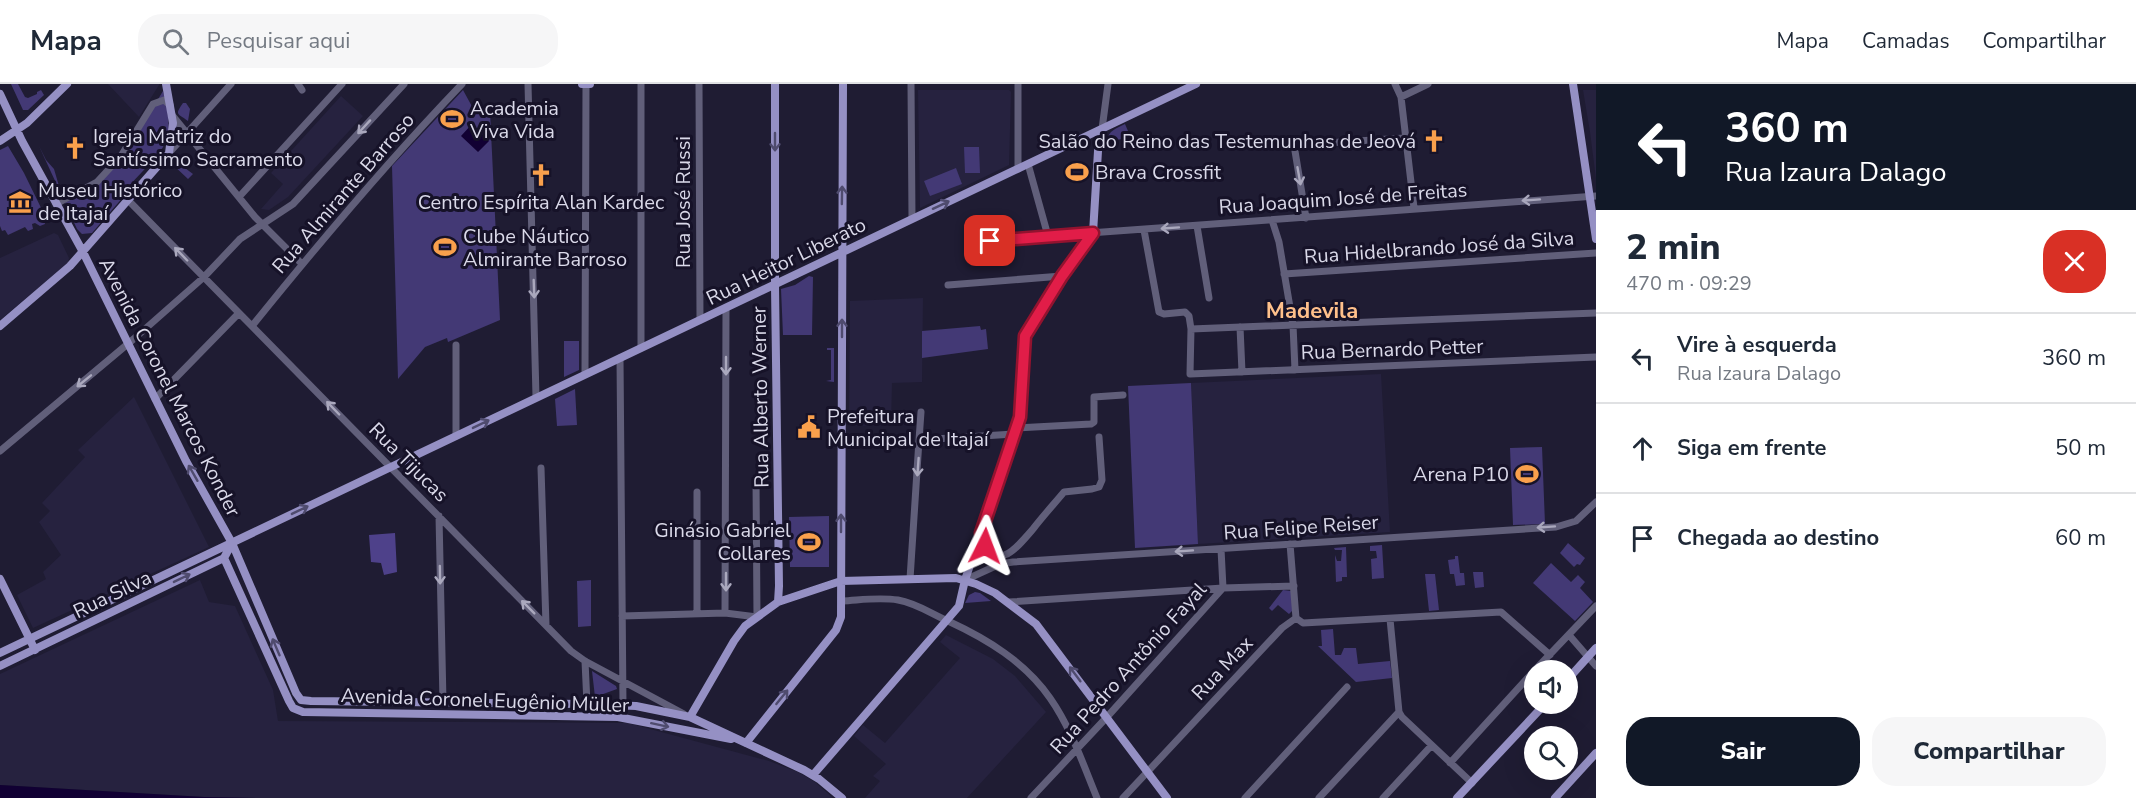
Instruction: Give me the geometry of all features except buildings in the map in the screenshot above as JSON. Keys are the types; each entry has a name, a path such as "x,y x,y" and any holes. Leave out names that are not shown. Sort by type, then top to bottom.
{"main road":[{"path":"0,141 18,130 58,87 67,84"},
{"path":"0,326 70,266 93,237 169,153 172,138 172,115 167,84"},
{"name":"Rua Alberto Werner","path":"775,84 775,286 780,586 778,602"},
{"path":"842,798 813,775 746,742 836,630 841,617 843,84"},
{"name":"Rua Heitor Liberato","path":"390,467 843,254 912,218 1196,84"},
{"path":"1573,84 1593,196 1596,238"},
{"name":"Avenida Coronel Marcos Konder","path":"0,94 83,252 186,461 232,543 301,700"},
{"path":"813,775 959,606 965,580 1015,431 1022,401 1025,336 1062,276 1093,233 1098,151 1102,129"},
{"name":"Rua Silva","path":"0,653 390,467"},
{"path":"224,558 232,543"},
{"name":"Rua Silva","path":"0,666 224,558"},
{"name":"Avenida Coronel Eugênio Müller","path":"224,558 293,708 303,712 618,717 746,742"},
{"path":"690,717 745,626 778,602 841,581 947,577 965,580 986,588 1009,602 1041,629 1167,798"},
{"path":"0,579 35,650"},
{"path":"1578,668 1596,648"},
{"name":"Avenida Coronel Eugênio Müller","path":"301,700 623,705 690,717 746,742"},
{"path":"1457,798 1536,714"},
{"path":"1555,798 1596,753"}],"street":[{"path":"169,153 231,84"},
{"path":"238,197 342,84"},
{"path":"0,451 129,344 204,278 236,243 300,197 404,84"},
{"name":"Rua Almirante Barroso","path":"252,326 302,264 420,128 462,84"},
{"path":"528,84 536,397"},
{"path":"585,374 586,84"},
{"path":"641,84 641,348"},
{"name":"Rua José Russi","path":"699,84 700,320"},
{"path":"911,84 912,218"},
{"path":"1018,84 1018,169"},
{"path":"1102,129 1108,84"},
{"path":"1395,84 1401,97 1414,208"},
{"path":"1401,97 1428,84"},
{"path":"56,204 93,185 121,156 153,104 162,100 170,105"},
{"path":"172,115 238,197 302,264"},
{"path":"1306,218 1294,145 1405,138"},
{"path":"1028,164 1048,236"},
{"name":"Rua Joaquim José de Freitas","path":"990,241 1593,196"},
{"name":"Rua Tijucas","path":"127,200 571,651 585,661 690,717"},
{"path":"1272,220 1293,325 1295,370"},
{"path":"1197,226 1209,298"},
{"path":"1144,230 1157,308 1164,314 1187,313 1190,315 1191,329 1596,313"},
{"name":"Rua Hidelbrando José da Silva","path":"1284,274 1596,253"},
{"path":"948,285 1062,276"},
{"path":"725,613 726,308"},
{"path":"155,399 239,313"},
{"path":"1240,327 1242,372"},
{"name":"Rua Bernardo Petter","path":"1191,329 1190,374 1596,357"},
{"path":"456,345 456,436"},
{"path":"620,358 623,705"},
{"path":"919,440 1091,424 1094,422 1094,398 1123,395"},
{"path":"910,579 921,412"},
{"path":"981,533 985,546 994,555 1012,553 1064,492 1100,487 1102,480 1099,437"},
{"path":"541,468 546,625"},
{"path":"622,616 725,613 757,617 756,478"},
{"path":"697,492 697,614"},
{"name":"Rua Felipe Reiser","path":"965,580 1000,564 1013,562 1564,526 1576,521 1596,502"},
{"path":"439,516 442,702"},
{"path":"1290,544 1296,618 1303,623 1501,612 1550,655"},
{"name":"Rua Pedro Antônio Fayal","path":"1030,798 1224,588 1221,549"},
{"path":"975,550 981,557 1000,564"},
{"path":"1012,553 1013,562"},
{"path":"1009,602 1224,588 1294,586"},
{"path":"842,601 879,598 900,600 917,606 986,641 1022,666 1050,697 1077,749 1097,798"},
{"path":"1545,660 1596,606"},
{"name":"Rua Max","path":"1123,798 1282,628 1296,618"},
{"path":"1390,619 1399,712 1431,746 1472,783"},
{"path":"1569,635 1596,666"},
{"path":"585,661 587,704"},
{"path":"1450,763 1524,683"},
{"path":"1245,798 1347,687"},
{"path":"1319,798 1399,712"},
{"path":"1383,798 1431,746"}],"shaded area":[{"path":"11,84 18,84 25,97 28,98 41,90 44,95 28,110 23,110"},
{"path":"108,84 159,84 159,85 139,117"},
{"name":"Clube Náutico Almirante Barroso","path":"463,90 475,112 490,111 500,320 448,342 447,338 425,347 398,379 392,166"},
{"path":"918,90 1009,90 1011,92 1009,165 920,208"},
{"path":"1583,90 1596,90 1596,179 1590,132"},
{"path":"163,91 169,124 168,135 159,153 92,233 82,234 77,229 65,203 95,186"},
{"path":"341,96 363,116 288,197 269,210 261,209 283,184 271,173"},
{"path":"183,103 186,103 190,109 188,121 178,114"},
{"path":"472,124 489,141 478,152 461,136"},
{"path":"1125,124 1131,138 1115,140 1114,146 1108,143 1110,133"},
{"path":"8,146 46,218 44,219 45,224 40,226 35,223 32,224 33,229 28,231 25,227 8,235 5,230 2,231 0,226 0,150"},
{"path":"39,146 54,169 59,186 70,195 62,196"},
{"path":"964,147 979,147 980,173 965,173"},
{"path":"175,156 177,162 193,174 188,179 170,162"},
{"path":"956,168 962,184 930,196 924,181"},
{"path":"54,233 58,235 69,258 68,263 0,320 0,258"},
{"path":"809,276 813,277 812,335 783,335 781,289 795,285"},
{"path":"923,298 922,382 892,383 891,425 849,426 850,301"},
{"path":"980,326 981,330 986,329 988,349 922,358 922,331"},
{"path":"564,341 579,341 579,370 564,377"},
{"path":"827,348 834,348 834,382 826,381 831,380 831,350"},
{"path":"1381,374 1390,532 1198,544 1191,383"},
{"path":"1191,383 1198,544 1135,548 1128,386"},
{"path":"575,389 577,425 557,426 555,399"},
{"path":"134,397 209,547 33,628 17,595 46,579 43,572 61,555 39,522 50,511 42,503 85,457 78,450"},
{"name":"Arena P10","path":"1542,447 1545,524 1513,525 1510,448"},
{"name":"Ginásio Gabriel Collares","path":"829,516 829,567 790,567 789,517"},
{"path":"395,533 397,572 384,575 381,563 371,562 369,535"},
{"path":"1568,543 1585,558 1580,565 1577,564 1574,567 1560,553"},
{"path":"1382,545 1384,578 1372,579 1371,559 1377,558 1376,551 1370,551 1370,546"},
{"path":"1346,547 1347,577 1342,577 1342,581 1336,582 1335,555 1337,561 1341,561 1342,550 1334,548"},
{"path":"1455,556 1458,556 1460,573 1464,573 1465,585 1456,586 1454,574 1450,574 1448,560 1455,559"},
{"path":"1551,563 1571,582 1578,575 1585,582 1580,588 1593,602 1575,621 1533,583"},
{"path":"1473,572 1483,572 1484,587 1475,588"},
{"path":"1425,574 1435,574 1439,610 1429,611"},
{"path":"200,580 209,602 235,606 273,690 278,721 628,723 769,761 798,772 815,782 833,798 256,798 0,785 0,674"},
{"path":"591,580 591,626 578,627 577,581"},
{"path":"1283,590 1291,591 1293,610 1289,614 1278,605 1272,611 1269,608"},
{"path":"975,592 991,601 965,603 969,595"},
{"path":"1333,629 1335,655 1341,655 1344,648 1356,648 1358,664 1390,661 1392,678 1356,682 1318,646 1322,646 1321,630"},
{"path":"946,635 993,659 1015,676 1046,712 967,798 865,798 880,781 873,776 886,764 854,736 863,725 885,743 960,658 940,642"},
{"path":"592,671 616,686 617,689 595,697"},
{"path":"0,785 204,797 256,798 0,798"}],"place":[{"name":"Academia Viva Vida","path":"452,119"},
{"name":"Salão do Reino das Testemunhas de Jeová","path":"1434,141"},
{"name":"Igreja Matriz do Santíssimo Sacramento","path":"75,148"},
{"name":"Brava Crossfit","path":"1077,172"},
{"name":"Centro Espírita Alan Kardec","path":"541,175"},
{"name":"Museu Histórico de Itajaí","path":"20,202"},
{"name":"Clube Náutico Almirante Barroso","path":"445,247"},
{"name":"Prefeitura Municipal de Itajaí","path":"809,427"},
{"name":"Arena P10","path":"1527,474"},
{"name":"Ginásio Gabriel Collares","path":"809,542"}],"district":[{"name":"Madevila","path":"1312,310"}],"route":[{"path":"985,546 981,533 1020,417 1025,336 1062,276 1093,233 990,241"}]}
